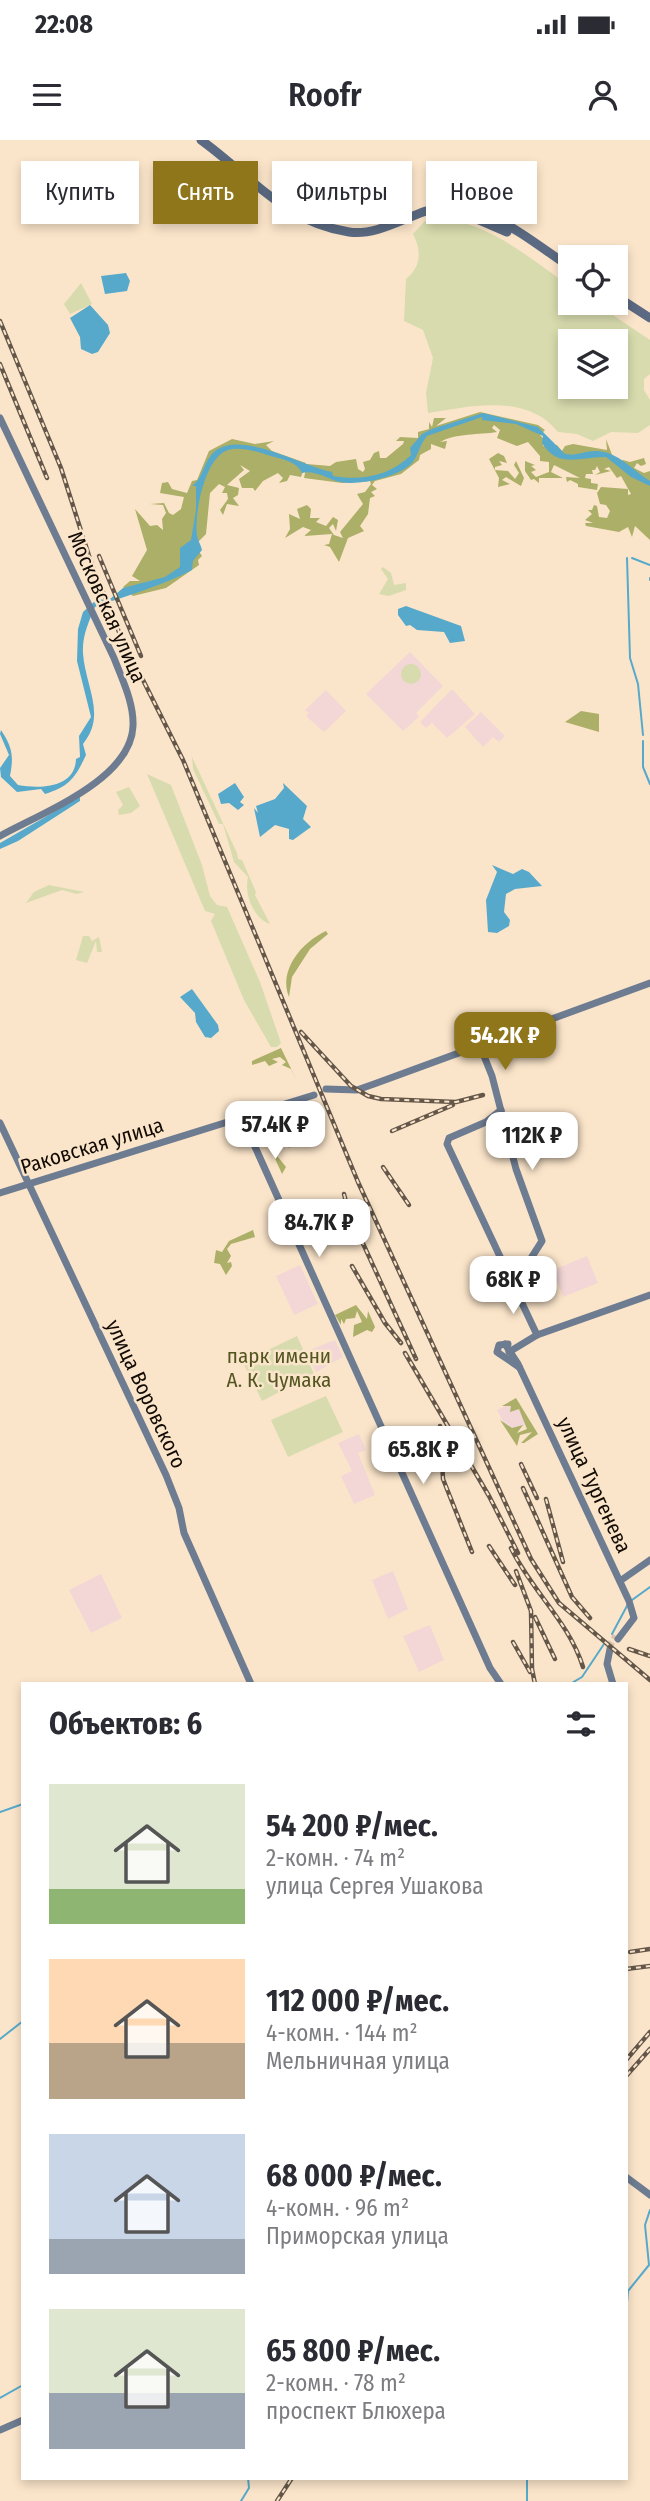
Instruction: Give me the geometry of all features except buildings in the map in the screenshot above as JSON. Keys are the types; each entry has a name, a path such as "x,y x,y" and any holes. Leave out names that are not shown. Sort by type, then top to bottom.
{"highway":[{"path":"201,140 273,202 334,228 366,232 421,213 471,216 504,228 558,260"},
{"path":"504,228 558,265"},
{"path":"628,304 650,318"},
{"path":"628,311 650,325"}],"main road":[{"name":"Московская улица","path":"0,418 125,685 132,714 132,734 126,750 99,780 0,836"},
{"path":"327,1089 362,1088 650,983"},
{"path":"480,1046 501,1110 516,1169 542,1241 513,1285"},
{"name":"Раковская улица","path":"0,1193 314,1095"},
{"path":"501,1110 489,1120 449,1138 447,1144 537,1335"},
{"path":"242,1118 490,1668 499,1682"},
{"name":"улица Воровского","path":"0,1122 166,1475 177,1502 184,1533 250,1682"},
{"path":"520,1367 510,1348 537,1335 650,1295"},
{"name":"улица Тургенева","path":"510,1348 629,1601 634,1616 628,1628 617,1637"},
{"path":"620,1581 650,1560"},
{"path":"609,1648 607,1659 612,1682"},
{"path":"628,2178 650,2195"},
{"path":"0,2430 21,2421"}],"shaded area":[{"path":"410,652 443,686 416,713 419,717 403,731 366,694"},
{"path":"452,689 475,714 447,738 432,723 426,728 420,722"},
{"path":"326,690 346,711 324,732 306,716 309,713 305,710"},
{"path":"481,712 505,736 499,742 493,737 483,747 465,727"},
{"path":"587,1256 598,1283 563,1297 553,1270"},
{"path":"300,1265 318,1304 294,1315 276,1276"},
{"path":"335,1340 343,1357 316,1372 305,1352"},
{"path":"516,1401 528,1424 509,1433 497,1410"},
{"path":"359,1434 366,1450 358,1453 375,1495 354,1504 341,1476 352,1471 338,1443"},
{"path":"393,1571 408,1609 388,1619 372,1580"},
{"path":"101,1574 122,1618 91,1633 69,1590"},
{"path":"430,1625 444,1660 419,1672 403,1636"}],"green space":[{"path":"425,221 426,224 467,224 483,230 498,237 558,277 558,315 613,315 650,340 650,374 644,379 644,390 650,400 650,425 638,433 611,432 593,441 577,434 558,432 545,420 515,407 480,406 428,413 426,393 433,358 423,330 404,321 406,279 415,269 419,258 413,234"},
{"path":"81,283 92,304 70,314 64,304"},
{"path":"480,412 538,425 545,430 540,435 544,439 543,446 557,445 562,451 565,446 573,444 607,450 606,439 616,465 623,460 630,462 644,458 646,464 641,466 637,463 634,468 644,473 650,471 650,540 635,526 632,537 628,527 619,532 586,526 585,523 593,523 585,520 592,514 588,510 592,510 594,505 597,506 599,517 607,518 610,511 606,505 600,504 597,493 601,487 628,489 628,495 631,494 621,476 617,478 609,467 604,469 611,471 595,475 600,472 597,466 592,470 593,474 586,474 585,478 591,479 591,483 598,484 597,490 578,487 578,484 570,480 567,482 566,477 580,478 554,465 551,472 563,478 539,478 539,483 531,480 525,471 525,461 535,465 531,466 536,470 531,472 536,477 549,472 549,462 540,461 540,456 528,442 517,446 497,438 500,430 494,425 492,428 497,432 460,436 440,442 447,441 445,449 431,444 431,449 420,455 419,460 401,474 375,481 372,485 377,489 371,492 375,496 370,498 368,514 360,526 364,531 348,538 339,562 330,547 324,545 329,544 332,534 304,536 311,530 303,527 285,538 290,529 289,514 300,519 297,509 307,505 311,509 310,518 320,518 316,522 326,526 333,517 338,520 336,531 333,524 329,528 334,535 343,538 340,532 363,504 357,494 365,492 371,484 370,481 342,483 304,478 307,464 330,466 336,462 356,459 358,469 363,472 363,462 370,460 374,453 379,451 380,458 386,458 403,444 404,441 396,441 400,437 418,438 418,432 429,429 429,422 432,427 434,418 446,418 436,426"},
{"path":"232,439 255,444 274,441 266,445 272,451 306,463 301,477 290,475 287,481 279,483 283,478 278,473 263,481 255,491 253,488 242,488 239,479 250,471 240,465 244,470 227,485 239,488 238,495 233,498 239,506 227,504 223,515 220,510 228,499 227,493 222,493 225,487 219,484 210,493 206,534 195,545 202,556 198,560 199,565 166,588 133,596 123,587 130,581 140,581 132,576 147,550 135,509 150,526 157,525 163,530 162,519 166,513 163,505 150,504 164,503 173,515 181,509 184,497 160,493 162,483 168,482 172,489 187,493 192,481 197,480 209,451"},
{"path":"498,453 504,456 507,463 499,461 502,465 495,467 495,470 508,471 515,479 519,473 514,465 516,461 524,478 521,486 506,477 502,480 510,484 498,487 499,478 489,459"},
{"path":"383,567 391,573 394,585 406,583 406,590 389,596 379,594 388,579 381,569"},
{"path":"411,664 418,667 421,674 418,681 411,684 404,681 401,674 404,667"},
{"path":"581,711 599,714 599,732 565,722"},
{"path":"192,757 270,924 259,917 251,905 247,891 248,877 234,862 223,824 219,824 193,769"},
{"path":"147,774 171,785 202,865 210,896 217,905 227,907 260,982 281,1043 277,1047 271,1047 244,1000 211,921 215,914 205,911"},
{"path":"129,787 140,806 131,813 119,815 118,810 123,805 116,792"},
{"path":"49,885 84,892 77,894 62,890 26,903 34,892"},
{"path":"326,931 328,934 310,949 292,977 289,997 287,977 294,958 309,942"},
{"path":"83,936 89,936 92,941 99,937 102,952 97,952 96,941 87,963 76,960"},
{"path":"281,1048 298,1083 291,1069 282,1065 286,1062 280,1057 272,1059 278,1062 269,1066 265,1061 252,1065 252,1061"},
{"path":"289,1121 292,1122 299,1139 307,1142 301,1144 292,1126 286,1130 293,1145 289,1148 280,1129 270,1133 276,1146 274,1152 286,1167 282,1174 267,1141 267,1133"},
{"path":"253,1230 255,1237 231,1244 227,1249 231,1256 227,1263 231,1262 232,1266 226,1275 220,1264 214,1263 216,1250 222,1252 229,1241"},
{"path":"549,1269 557,1292 541,1297 532,1274"},
{"path":"356,1305 367,1319 368,1311 375,1327 372,1332 367,1330 353,1337 354,1325 362,1322 357,1311 355,1318 346,1319 344,1324 341,1319 341,1325 335,1315"},
{"name":"парк имени А. К. Чумака","path":"297,1336 314,1374 262,1401 243,1362"},
{"path":"326,1396 343,1432 288,1457 271,1420"},
{"path":"516,1398 538,1434 524,1443 521,1443 532,1432 520,1435 517,1446 500,1420 512,1428 523,1425 517,1433 527,1429 519,1409 510,1412 511,1406 502,1406"}],"water":[{"path":"126,273 130,281 127,291 105,294 101,276"},
{"path":"90,305 108,325 110,333 98,352 92,354 81,349 80,337 70,318"},
{"path":"483,413 538,427 565,454 594,451 612,455 650,481 650,486 631,477 606,457 563,459 548,451 542,443 543,436 516,424 482,420 482,417 427,436 412,463 387,477 364,482 344,483 315,473 302,473 292,463 260,452 228,450 213,463 203,487 197,514 197,536 202,550 193,561 192,570 157,586 95,607 86,629 83,647 93,700 93,722 83,744 86,755 75,775 60,788 45,794 41,789 17,792 1,777 0,768 9,755 0,734 1,730 11,752 10,776 18,785 46,786 70,776 76,759 80,757 79,736 91,717 77,661 78,629 83,612 96,600 110,599 123,588 165,577 180,567 180,548 191,540 196,510 196,486 192,486 212,454 223,447 253,446 332,472 333,476 364,477 384,472 403,462 411,455 410,448 422,434"},
{"path":"406,606 461,626 465,641 450,643 444,632 417,630 410,625 406,626 398,615 398,609"},
{"path":"235,783 244,797 240,802 244,805 238,810 229,803 221,804 218,794"},
{"path":"283,783 307,806 303,819 311,827 293,840 289,839 289,829 275,825 260,837 254,808 258,813 256,806 275,799 284,788"},
{"path":"80,797 80,801 18,841 0,849 0,843"},
{"path":"492,865 513,874 522,869 529,872 542,886 515,889 506,894 504,912 510,920 509,926 497,933 488,932 486,900 497,872"},
{"path":"192,989 218,1025 219,1031 211,1038 205,1037 196,1022 195,1013 180,997"}],"waterway":[{"path":"627,558 630,658 638,684 643,735"},
{"path":"632,558 650,565"},
{"path":"643,741 643,767 650,784"},
{"path":"632,1600 650,1587"},
{"path":"612,1634 628,1604"},
{"path":"573,1682 582,1677 604,1644"},
{"path":"0,1812 21,1805"},
{"path":"0,2039 21,2023"},
{"path":"628,2291 649,2265 645,2225 650,2210"},
{"path":"0,2398 21,2386"},
{"path":"241,2501 249,2488 248,2480"},
{"path":"527,2480 527,2501"}],"tunnel":[{"path":"608,1648 616,1636"}],"railway":[{"path":"0,321 61,468 90,559 119,632 183,760 358,1182 531,1559 559,1603 650,1680"},
{"path":"0,364 47,478"},
{"path":"99,556 141,656"},
{"path":"301,1032 351,1086 368,1096 381,1099 456,1102 483,1095"},
{"path":"392,1131 453,1105"},
{"path":"383,1167 409,1205"},
{"path":"344,1194 351,1221"},
{"path":"349,1213 416,1359"},
{"path":"352,1266 385,1323 401,1343"},
{"path":"405,1353 489,1496 518,1553"},
{"path":"440,1426 443,1479 472,1552"},
{"path":"521,1464 537,1498"},
{"path":"523,1488 572,1597 590,1618"},
{"path":"546,1499 563,1562"},
{"path":"489,1546 515,1585"},
{"path":"511,1548 569,1635 583,1667"},
{"path":"516,1571 531,1611 535,1682"},
{"path":"535,1617 555,1659"},
{"path":"513,1642 530,1672"},
{"path":"629,1649 650,1656"},
{"path":"630,1952 650,1949"},
{"path":"628,1969 650,1966"},
{"path":"628,2058 650,2032"},
{"path":"628,2074 650,2049"},
{"path":"277,2501 291,2480"}]}
